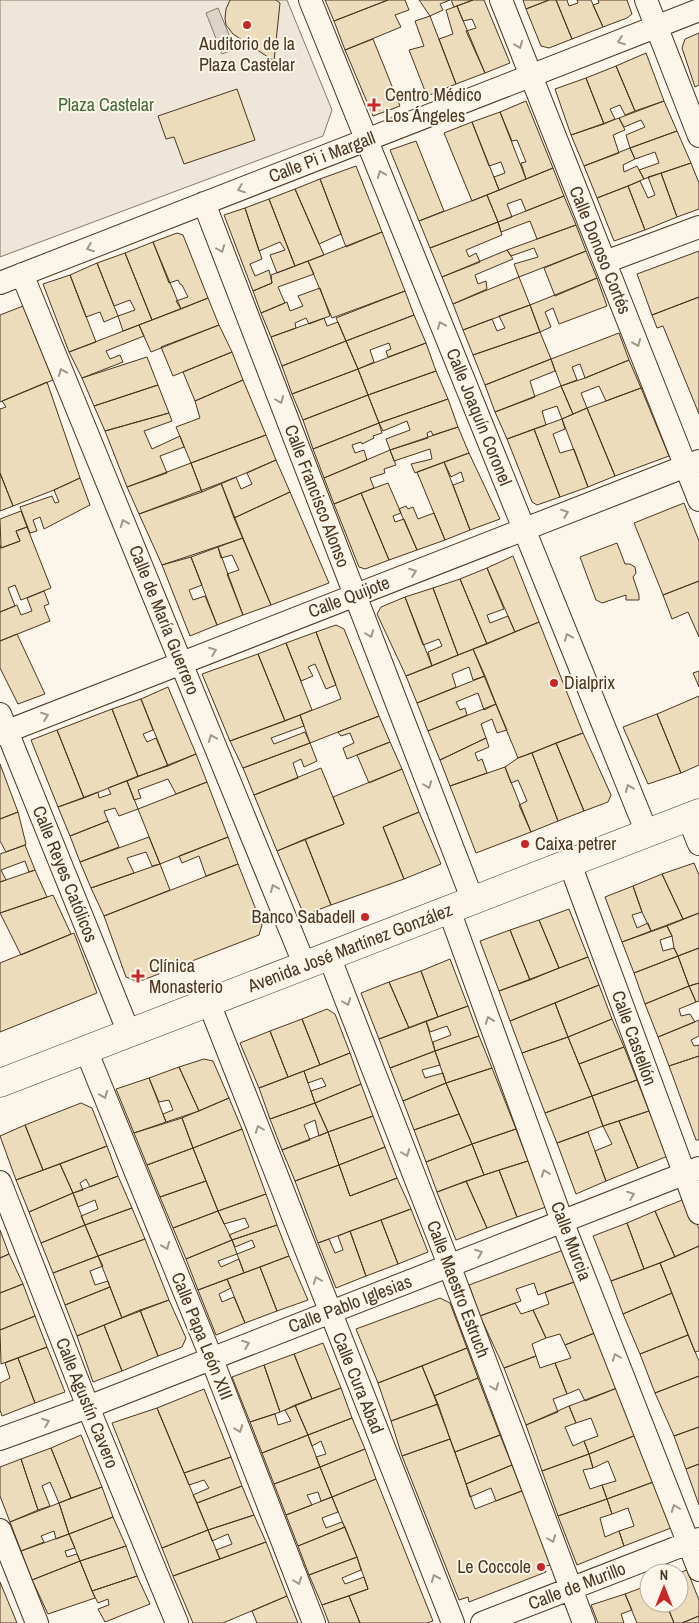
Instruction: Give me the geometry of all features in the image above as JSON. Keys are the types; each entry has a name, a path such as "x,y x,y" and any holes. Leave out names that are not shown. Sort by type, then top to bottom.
{"street":[{"name":"Calle Joaquín Coronel","path":"310,0 647,833"},
{"name":"Calle Donoso Cortés","path":"501,0 605,262 692,463 699,500"},
{"path":"646,0 699,136"},
{"name":"Calle Pi i Margall","path":"0,283 699,10"},
{"name":"Calle Francisco Alonso","path":"204,203 355,595 461,905"},
{"path":"605,262 699,227"},
{"name":"Calle de María Guerrero","path":"22,274 182,663 317,961"},
{"name":"Calle Quijote","path":"2,726 182,663 692,463"},
{"name":"Calle Reyes Católicos","path":"2,726 130,1033"},
{"path":"694,815 699,844"},
{"name":"Avenida José Martínez González","path":"0,1084 694,815"},
{"name":"Calle Castellón","path":"570,864 691,1171 699,1213"},
{"name":"Calle Murcia","path":"461,905 562,1221 694,1541 699,1570"},
{"name":"Calle Maestro Estruch","path":"317,961 449,1265 584,1623"},
{"name":"Calle Cura Abad","path":"209,1003 453,1623"},
{"name":"Calle Papa León XIII","path":"86,1050 211,1357 314,1623"},
{"name":"Calle Pablo Iglesias","path":"0,1439 88,1407 211,1357 691,1171"},
{"name":"Calle Agustín Cavero","path":"0,1182 88,1407 177,1623"},
{"path":"0,1530 38,1623"},
{"name":"Calle de Murillo","path":"482,1623 694,1541"}],"green space":[{"name":"Plaza Castelar","path":"0,0 287,0 332,110 323,136 0,257"}],"shaded area":[{"path":"218,8 235,49 222,54 206,13"}],"building":[{"path":"230,0 276,0 280,3 274,61 233,34 226,25 226,9"},
{"path":"325,0 388,0 334,21"},
{"path":"388,0 405,0 409,10 395,15 401,27 345,50 334,21"},
{"path":"419,0 450,0 440,4 443,10 430,16"},
{"path":"451,0 473,0 454,7"},
{"path":"473,0 484,0 510,63 485,73 466,31 476,28 472,19 463,21 457,6"},
{"path":"523,0 549,0 526,9"},
{"path":"549,0 556,0 572,39 549,48 541,46 526,9"},
{"path":"556,0 567,0 569,6 578,3 577,0 591,0 603,27 572,39"},
{"path":"598,0 627,0 632,14 627,18 603,27 593,5 599,3"},
{"path":"457,6 485,73 456,84 439,39 453,34 446,10"},
{"path":"430,16 456,84 427,96 409,50 424,46 415,21"},
{"path":"699,33 699,85 695,87 682,48 685,39"},
{"path":"373,39 400,106 373,116 345,50"},
{"path":"646,53 664,101 635,111 616,66"},
{"path":"616,66 635,111 625,115 620,105 610,109 615,119 604,124 586,78"},
{"path":"586,78 604,124 571,135 555,89"},
{"path":"237,89 255,140 184,164 174,137 166,139 158,116"},
{"path":"526,101 553,168 526,179 521,163 526,162 517,140 512,141 500,112"},
{"path":"664,101 677,131 630,148 626,135 645,127 641,120 624,127 619,118"},
{"path":"500,112 526,179 499,190 494,177 505,173 501,162 489,166 472,122"},
{"path":"619,118 625,130 613,135 619,153 584,166 571,135"},
{"path":"472,122 499,190 472,201 444,133"},
{"path":"677,131 691,163 644,179 639,170 659,163 655,152 635,159 630,148"},
{"path":"416,141 444,211 419,221 390,150"},
{"path":"630,148 635,159 623,165 624,172 637,166 644,179 597,198 584,166"},
{"path":"691,163 699,183 699,209 677,217 661,173"},
{"path":"356,166 382,232 346,247 320,179"},
{"path":"553,168 564,196 526,211 521,199 507,204 512,217 498,222 487,195"},
{"path":"661,173 677,217 645,230 628,186 640,181 648,198 655,195 648,177"},
{"path":"320,179 341,234 319,244 295,189"},
{"path":"628,186 645,230 614,241 597,198"},
{"path":"295,189 324,255 295,266 269,199"},
{"path":"487,195 498,222 430,248 419,221"},
{"path":"564,196 576,225 537,239 530,221 501,232 498,222"},
{"path":"269,199 295,266 277,273 270,255 285,250 280,242 259,251 245,208"},
{"path":"245,208 262,259 250,264 255,276 269,270 272,283 253,291 224,215"},
{"path":"498,222 502,235 466,250 469,257 476,253 480,262 442,277 430,248"},
{"path":"576,225 586,251 519,277 514,264 538,257 534,248 511,256 507,250"},
{"path":"382,232 405,291 332,318 308,261"},
{"path":"177,233 183,235 208,298 181,309 176,301 188,297 178,280 169,283 153,242"},
{"path":"153,242 181,309 152,320 125,253"},
{"path":"507,250 513,259 475,275 478,284 486,281 487,289 453,304 442,277"},
{"path":"586,251 597,278 555,296 544,268"},
{"path":"699,251 699,297 652,315 637,274"},
{"path":"125,253 152,320 123,331 118,316 135,310 130,300 114,306 97,263"},
{"path":"308,261 314,274 278,287 285,303 261,313 253,291 272,283 271,275"},
{"path":"97,263 118,316 104,322 100,312 86,317 70,275"},
{"path":"70,275 96,342 69,352 43,284"},
{"path":"519,277 530,305 463,330 453,304"},
{"path":"597,278 607,306 559,324 553,308 545,312 551,327 540,332 530,305"},
{"path":"320,288 330,316 309,324 306,318 295,323 296,328 271,337 261,313 287,302 290,311 303,306 298,296"},
{"path":"405,291 414,315 346,341 336,318"},
{"path":"699,297 699,414 663,326 657,328 652,315"},
{"path":"208,298 219,325 151,352 139,325"},
{"path":"530,305 540,332 473,355 463,330 492,319 497,331 505,328 499,316"},
{"path":"23,306 53,380 0,402 0,315"},
{"path":"414,315 426,343 388,357 386,351 391,349 389,343 370,350 374,362 358,369 346,341"},
{"path":"324,318 327,326 338,322 346,341 282,366 271,337"},
{"path":"139,325 144,336 106,351 110,359 120,355 123,362 82,378 69,352"},
{"path":"219,325 232,352 173,376 161,347"},
{"path":"540,332 551,359 485,385 473,355"},
{"path":"619,333 629,360 585,378 580,364 572,367 577,380 561,386 551,359"},
{"path":"346,341 358,369 292,394 282,366"},
{"path":"426,343 436,371 368,395 358,369"},
{"path":"232,352 243,380 195,401 183,372"},
{"path":"147,357 158,385 94,406 82,378"},
{"path":"551,359 555,371 530,381 535,397 495,412 485,385"},
{"path":"629,360 641,388 606,401 599,386 581,393 587,408 573,414 561,386"},
{"path":"358,369 368,395 303,420 292,394"},
{"path":"436,371 448,399 379,423 368,395"},
{"path":"243,380 266,435 191,463 176,427 200,418 195,401"},
{"path":"47,382 80,478 13,506 0,473 0,409 6,407 2,401"},
{"path":"158,385 169,413 105,431 94,406"},
{"path":"561,386 573,414 562,419 557,406 542,411 546,425 507,439 495,412"},
{"path":"641,388 669,456 615,476 587,408"},
{"path":"368,395 379,423 313,449 303,420"},
{"path":"448,399 458,427 433,435 431,431 427,433 428,438 390,450 386,439 410,430 407,421 383,431 379,423"},
{"path":"587,408 615,476 588,487 562,419"},
{"path":"169,413 172,421 144,431 152,449 180,436 184,447 160,456 167,473 127,487 105,431"},
{"path":"562,419 565,429 553,434 560,453 574,449 588,487 560,497 534,429"},
{"path":"379,423 382,433 373,436 374,438 362,444 361,442 352,445 355,453 364,450 367,460 324,478 313,449"},
{"path":"458,427 469,453 415,473 411,464 432,459 430,449 394,461 390,450"},
{"path":"534,429 560,497 537,505 532,502 507,439"},
{"path":"266,435 276,460 202,492 191,463"},
{"path":"390,450 396,465 384,469 385,473 370,478 374,488 334,504 324,478"},
{"path":"469,453 500,519 470,530 453,485 464,481 461,472 451,477 444,462"},
{"path":"276,460 290,492 234,518 221,483 236,477 241,489 252,484 247,473"},
{"path":"444,462 470,530 445,540 417,472"},
{"path":"191,463 202,492 139,514 127,487"},
{"path":"0,473 13,506 0,511"},
{"path":"80,478 90,505 44,529 40,517 33,520 37,531 30,533 20,507 52,496 55,503 59,502 54,490"},
{"path":"221,483 243,538 162,565 139,514"},
{"path":"388,483 401,513 393,516 395,522 404,519 417,550 389,560 361,493"},
{"path":"290,492 329,583 271,605 234,518"},
{"path":"361,493 389,560 365,569 359,567 334,504"},
{"path":"684,503 699,541 699,581 663,595 634,523"},
{"path":"406,506 408,509 413,507 418,519 434,513 445,540 417,550 399,509"},
{"path":"21,511 27,527 16,531 20,541 1,548 0,519"},
{"path":"27,527 51,588 21,600 15,585 8,588 15,606 0,612 0,545 1,548 20,541 16,531"},
{"path":"243,538 271,605 243,615 227,574 239,570 232,555 221,558 218,547"},
{"path":"617,543 625,564 635,567 636,573 633,577 639,600 626,600 626,595 602,603 596,600 580,557"},
{"path":"218,547 243,615 217,625 191,557"},
{"path":"513,556 539,622 515,632 487,568"},
{"path":"191,557 202,585 189,590 193,600 205,596 217,625 190,636 162,565"},
{"path":"487,568 504,609 487,615 490,623 508,616 515,632 487,644 460,579"},
{"path":"460,579 487,644 458,655 433,588"},
{"path":"699,581 699,637 688,612 672,619 663,595"},
{"path":"433,588 458,655 432,666 428,652 442,646 439,639 423,645 405,597"},
{"path":"44,591 49,604 44,606 50,621 0,641 0,612 17,605 21,615 32,611 27,598"},
{"path":"405,597 432,666 406,676 377,614 381,607"},
{"path":"539,622 583,733 518,758 473,649"},
{"path":"336,625 344,629 379,716 310,743 300,715 341,699 316,632"},
{"path":"316,632 336,685 326,689 315,664 308,667 313,676 301,681 286,643"},
{"path":"17,634 45,694 18,704 0,668 0,641"},
{"path":"286,643 312,710 285,721 258,654"},
{"path":"473,649 485,676 473,680 469,667 452,674 456,687 417,703 406,676"},
{"path":"258,654 285,721 230,741 202,674"},
{"path":"699,671 699,687 693,673"},
{"path":"485,676 496,704 484,710 478,693 456,702 460,710 465,708 467,715 428,731 417,703"},
{"path":"168,687 196,754 168,766 141,699"},
{"path":"699,696 699,765 681,773 657,714"},
{"path":"141,699 153,730 143,734 147,742 156,738 168,766 138,776 112,709"},
{"path":"496,704 507,730 497,733 492,719 481,724 486,738 440,760 428,731"},
{"path":"112,709 138,776 84,798 57,730"},
{"path":"657,714 681,773 648,784 623,727"},
{"path":"300,715 304,726 271,738 274,744 305,732 310,743 243,768 230,741"},
{"path":"379,716 390,742 347,759 343,748 354,743 350,733 341,736 338,732"},
{"path":"57,730 84,798 58,807 31,740"},
{"path":"583,733 611,795 608,802 584,811 556,743"},
{"path":"486,738 489,747 475,753 478,761 482,759 487,773 450,786 440,760"},
{"path":"390,742 402,769 369,783 357,755"},
{"path":"310,743 317,761 304,767 301,759 293,763 298,778 254,795 243,768"},
{"path":"556,743 584,811 558,821 532,753"},
{"path":"532,753 558,821 531,832 519,805 527,801 518,780 511,783 505,767 518,758"},
{"path":"196,754 207,782 176,794 168,779 138,790 141,798 134,800 127,781"},
{"path":"0,764 18,812 0,819"},
{"path":"505,767 531,832 476,853 450,786"},
{"path":"321,768 344,824 277,851 254,795"},
{"path":"402,769 419,812 383,827 404,879 331,905 305,839 344,824 333,797"},
{"path":"127,781 138,809 119,816 115,808 104,811 108,821 70,836 58,807 98,792 99,798 111,794 108,788"},
{"path":"207,782 228,837 160,864 138,809"},
{"path":"18,812 26,844 6,852 0,841 0,819"},
{"path":"419,812 441,864 404,879 383,827"},
{"path":"108,821 119,847 80,862 70,836"},
{"path":"149,837 160,864 152,866 146,852 127,858 134,873 91,888 80,862"},
{"path":"228,837 238,864 206,876 199,856 182,863 179,856"},
{"path":"305,839 331,905 304,915 277,851"},
{"path":"25,845 35,870 29,872 25,861 1,870 6,880 0,882 0,854"},
{"path":"694,863 699,875 699,913 683,919 662,874"},
{"path":"160,864 170,890 104,916 91,888"},
{"path":"238,864 262,925 259,935 138,982 126,977 104,916"},
{"path":"35,870 47,897 0,913 0,882"},
{"path":"662,874 683,919 651,931 633,886"},
{"path":"633,886 642,912 632,915 637,928 648,923 651,931 622,942 605,897"},
{"path":"53,895 71,934 21,955 0,913"},
{"path":"569,909 588,957 559,968 539,920"},
{"path":"699,913 699,948 678,956 667,926"},
{"path":"539,920 559,968 530,980 510,930"},
{"path":"667,926 672,936 660,940 663,951 674,948 678,956 634,973 622,942"},
{"path":"510,930 530,980 499,991 480,941"},
{"path":"74,933 97,993 0,1032 0,963"},
{"path":"699,948 699,983 689,986 678,956"},
{"path":"678,956 689,986 645,1004 634,973"},
{"path":"588,957 599,985 510,1021 499,991"},
{"path":"450,959 468,1006 438,1017 421,971"},
{"path":"421,971 438,1017 409,1028 389,982"},
{"path":"389,982 409,1028 379,1039 361,993"},
{"path":"699,983 699,1001 696,1002 689,986"},
{"path":"599,985 612,1019 568,1037 555,1003"},
{"path":"689,986 696,1002 679,1009 681,1016 690,1014 695,1022 658,1037 645,1004"},
{"path":"555,1003 568,1037 522,1053 510,1021"},
{"path":"468,1006 479,1036 435,1051 433,1042 451,1035 447,1026 430,1032 426,1021"},
{"path":"327,1009 335,1014 350,1053 320,1065 302,1019"},
{"path":"302,1019 320,1065 288,1077 270,1031"},
{"path":"612,1019 624,1047 579,1064 568,1037"},
{"path":"699,1020 699,1036 691,1040 694,1046 699,1045 699,1056 669,1066 658,1037"},
{"path":"426,1021 435,1051 390,1068 379,1039"},
{"path":"270,1031 288,1077 259,1088 240,1043"},
{"path":"479,1036 492,1068 446,1083 435,1051"},
{"path":"568,1037 592,1096 545,1113 522,1053"},
{"path":"624,1047 637,1080 592,1096 579,1064"},
{"path":"435,1051 440,1065 422,1070 425,1078 443,1073 446,1083 403,1101 390,1068"},
{"path":"350,1053 361,1084 315,1103 311,1091 326,1086 322,1078 308,1083 304,1071"},
{"path":"699,1056 699,1140 696,1140 669,1066"},
{"path":"204,1059 213,1061 229,1098 199,1111 179,1067"},
{"path":"179,1067 199,1111 166,1122 163,1114 173,1110 169,1100 159,1102 149,1078"},
{"path":"492,1068 516,1129 472,1144 446,1083"},
{"path":"304,1071 315,1103 270,1119 259,1088"},
{"path":"149,1078 166,1122 134,1133 116,1089"},
{"path":"637,1080 649,1111 603,1126 592,1096"},
{"path":"446,1083 459,1114 414,1130 403,1101"},
{"path":"361,1084 373,1116 328,1132 315,1103"},
{"path":"592,1096 603,1126 557,1143 545,1113"},
{"path":"229,1098 242,1129 193,1148 182,1118"},
{"path":"81,1103 92,1108 107,1146 43,1170 25,1125"},
{"path":"315,1103 328,1132 319,1136 315,1120 304,1125 310,1140 282,1150 270,1119"},
{"path":"649,1111 668,1156 638,1168 619,1121"},
{"path":"459,1114 472,1144 426,1162 414,1130"},
{"path":"373,1116 385,1147 339,1165 328,1132"},
{"path":"182,1118 193,1148 147,1165 134,1133"},
{"path":"619,1121 638,1168 606,1181 595,1151 612,1144 603,1126"},
{"path":"25,1125 43,1170 16,1180 0,1136"},
{"path":"242,1129 266,1194 218,1211 193,1148"},
{"path":"516,1129 528,1161 484,1175 472,1144"},
{"path":"328,1132 339,1165 295,1181 282,1150"},
{"path":"588,1132 606,1181 576,1194 557,1143"},
{"path":"472,1144 484,1175 437,1192 426,1162"},
{"path":"107,1146 118,1176 90,1187 86,1179 80,1183 83,1190 73,1193 60,1164"},
{"path":"385,1147 397,1178 350,1196 339,1165"},
{"path":"193,1148 206,1181 160,1197 147,1165"},
{"path":"528,1161 546,1207 517,1217 499,1170"},
{"path":"60,1164 73,1193 29,1212 16,1180"},
{"path":"339,1165 350,1196 397,1178 411,1209 318,1243 295,1181"},
{"path":"499,1170 517,1217 487,1228 466,1181"},
{"path":"118,1176 132,1208 85,1225 81,1216 98,1209 95,1200 78,1207 73,1193"},
{"path":"206,1181 218,1211 173,1228 160,1197"},
{"path":"466,1181 487,1228 456,1240 437,1192"},
{"path":"73,1193 85,1225 41,1243 29,1212"},
{"path":"266,1194 277,1225 232,1240 229,1235 249,1227 245,1218 224,1224 218,1211"},
{"path":"687,1198 699,1229 699,1246 675,1257 655,1211"},
{"path":"132,1208 145,1239 98,1256 85,1225"},
{"path":"411,1209 428,1252 398,1264 381,1220"},
{"path":"218,1211 232,1240 186,1259 173,1228"},
{"path":"655,1211 675,1257 644,1269 627,1223"},
{"path":"381,1220 398,1264 366,1276 350,1231"},
{"path":"627,1223 644,1269 611,1281 593,1236"},
{"path":"85,1225 98,1256 53,1273 41,1243"},
{"path":"277,1225 289,1256 244,1273 237,1254 255,1247 252,1240 235,1247 232,1240"},
{"path":"0,1230 9,1254 0,1258"},
{"path":"350,1231 366,1276 336,1288 318,1243 329,1239 335,1253 343,1250 338,1236"},
{"path":"145,1239 169,1300 122,1318 98,1256"},
{"path":"232,1240 237,1254 218,1261 221,1267 239,1259 244,1273 198,1290 186,1259"},
{"path":"699,1246 699,1351 695,1352 660,1263"},
{"path":"566,1249 577,1281 538,1295 534,1283 516,1289 521,1301 480,1316 469,1285"},
{"path":"9,1254 23,1284 0,1293 0,1258"},
{"path":"98,1256 103,1266 90,1271 95,1285 108,1281 110,1287 65,1305 53,1273"},
{"path":"289,1256 308,1300 277,1311 260,1267"},
{"path":"660,1263 672,1293 623,1314 611,1281"},
{"path":"260,1267 277,1311 245,1323 227,1279"},
{"path":"227,1279 231,1288 219,1294 222,1302 234,1297 245,1323 216,1335 198,1290"},
{"path":"577,1281 597,1332 565,1345 560,1334 546,1338 533,1310 549,1304 545,1292"},
{"path":"23,1284 35,1316 0,1330 0,1293"},
{"path":"110,1287 122,1318 77,1336 65,1305"},
{"path":"672,1293 688,1335 640,1354 623,1314"},
{"path":"440,1298 450,1303 467,1348 378,1383 356,1329"},
{"path":"169,1300 186,1338 182,1347 158,1356 140,1310"},
{"path":"515,1303 521,1314 533,1310 546,1338 532,1344 536,1356 504,1368 480,1316"},
{"path":"140,1310 158,1356 122,1371 104,1325"},
{"path":"35,1316 47,1347 1,1364 0,1330"},
{"path":"104,1325 122,1371 93,1382 77,1336"},
{"path":"597,1332 617,1388 585,1401 579,1389 567,1394 555,1363 571,1358 565,1345"},
{"path":"688,1335 699,1361 699,1376 655,1393 640,1354"},
{"path":"323,1343 341,1388 312,1399 294,1354"},
{"path":"47,1347 65,1392 35,1403 18,1358"},
{"path":"467,1348 478,1378 434,1396 422,1366"},
{"path":"294,1354 312,1399 280,1412 264,1365"},
{"path":"536,1356 540,1368 555,1363 567,1394 553,1399 558,1412 526,1425 504,1368"},
{"path":"18,1358 35,1403 2,1416 0,1410 0,1383 10,1378 5,1363"},
{"path":"264,1365 280,1412 250,1422 232,1377"},
{"path":"422,1366 438,1404 391,1421 378,1383"},
{"path":"699,1376 699,1427 674,1436 655,1393"},
{"path":"478,1378 500,1435 455,1452 434,1396"},
{"path":"341,1388 352,1418 308,1435 295,1405"},
{"path":"617,1388 636,1435 589,1454 584,1441 598,1436 591,1418 576,1423 569,1406"},
{"path":"204,1389 231,1457 184,1473 157,1408"},
{"path":"438,1404 450,1439 402,1456 391,1421"},
{"path":"295,1405 308,1435 262,1453 250,1422 275,1414 278,1425 291,1421 285,1410"},
{"path":"569,1406 576,1423 565,1427 573,1446 584,1441 589,1454 542,1471 526,1425"},
{"path":"157,1408 208,1530 162,1548 112,1423"},
{"path":"352,1418 365,1449 320,1467 316,1457 326,1454 321,1441 312,1446 308,1435"},
{"path":"699,1427 699,1464 686,1469 674,1436"},
{"path":"81,1435 102,1487 71,1498 51,1448"},
{"path":"308,1435 320,1467 274,1484 262,1453"},
{"path":"500,1435 512,1465 466,1484 455,1452"},
{"path":"636,1435 656,1481 607,1499 602,1485 616,1481 608,1461 593,1468 589,1454"},
{"path":"450,1439 475,1509 524,1490 551,1565 544,1566 546,1572 469,1602 468,1597 459,1600 402,1456"},
{"path":"51,1448 71,1498 59,1503 50,1482 42,1486 50,1506 38,1510 21,1459"},
{"path":"365,1449 376,1479 332,1497 320,1467"},
{"path":"589,1454 593,1468 583,1470 590,1489 602,1485 607,1499 558,1516 542,1471"},
{"path":"231,1457 242,1486 197,1503 193,1495 209,1488 204,1480 189,1485 184,1473"},
{"path":"21,1459 38,1510 10,1522 0,1496 0,1467"},
{"path":"699,1464 699,1505 686,1469"},
{"path":"512,1465 522,1491 496,1501 491,1488 470,1497 466,1484"},
{"path":"320,1467 332,1497 321,1501 318,1492 307,1495 312,1505 286,1515 274,1484"},
{"path":"376,1479 433,1621 427,1623 360,1623 349,1596 368,1589 332,1497"},
{"path":"656,1481 671,1528 624,1546 619,1531 634,1526 628,1508 612,1514 607,1499"},
{"path":"242,1486 254,1515 208,1530 197,1503"},
{"path":"102,1487 113,1517 69,1534 59,1503"},
{"path":"332,1497 338,1512 322,1518 326,1528 342,1522 345,1527 298,1546 286,1515"},
{"path":"607,1499 612,1514 600,1518 605,1537 619,1531 624,1546 577,1565 558,1516"},
{"path":"59,1503 69,1534 56,1539 54,1531 41,1536 44,1542 21,1551 10,1522"},
{"path":"254,1515 266,1542 220,1559 216,1550 232,1544 228,1534 212,1541 208,1530"},
{"path":"113,1517 126,1546 80,1561 69,1534"},
{"path":"345,1527 357,1557 309,1575 298,1546"},
{"path":"208,1530 220,1559 173,1576 162,1548"},
{"path":"69,1534 75,1548 65,1551 67,1557 77,1554 80,1561 32,1580 21,1551"},
{"path":"266,1542 287,1596 223,1623 193,1623 173,1576"},
{"path":"126,1546 137,1576 92,1591 80,1561"},
{"path":"357,1557 361,1570 342,1578 345,1584 364,1577 368,1589 322,1605 309,1575"},
{"path":"80,1561 95,1598 48,1614 32,1580"},
{"path":"689,1575 699,1600 699,1616 682,1623 674,1623 670,1613 689,1613"},
{"path":"137,1576 150,1604 105,1622 98,1609 109,1605 108,1599 98,1603 92,1591"},
{"path":"0,1582 17,1623 0,1623"},
{"path":"639,1589 639,1613 670,1613 674,1623 637,1623 625,1594"},
{"path":"625,1594 632,1610 621,1614 624,1623 598,1623 591,1605"},
{"path":"287,1596 298,1623 257,1623 252,1611"},
{"path":"349,1596 360,1623 329,1623 322,1605"},
{"path":"699,1616 699,1623 682,1623"}],"place":[{"name":"Auditorio de la Plaza Castelar","path":"247,25"},
{"name":"Centro Médico Los Ángeles","path":"374,105"},
{"name":"Dialprix","path":"554,683"},
{"name":"Caixa petrer","path":"525,844"},
{"name":"Banco Sabadell","path":"365,917"},
{"name":"Clínica Monasterio","path":"138,976"},
{"name":"Le Coccole","path":"541,1567"}]}
